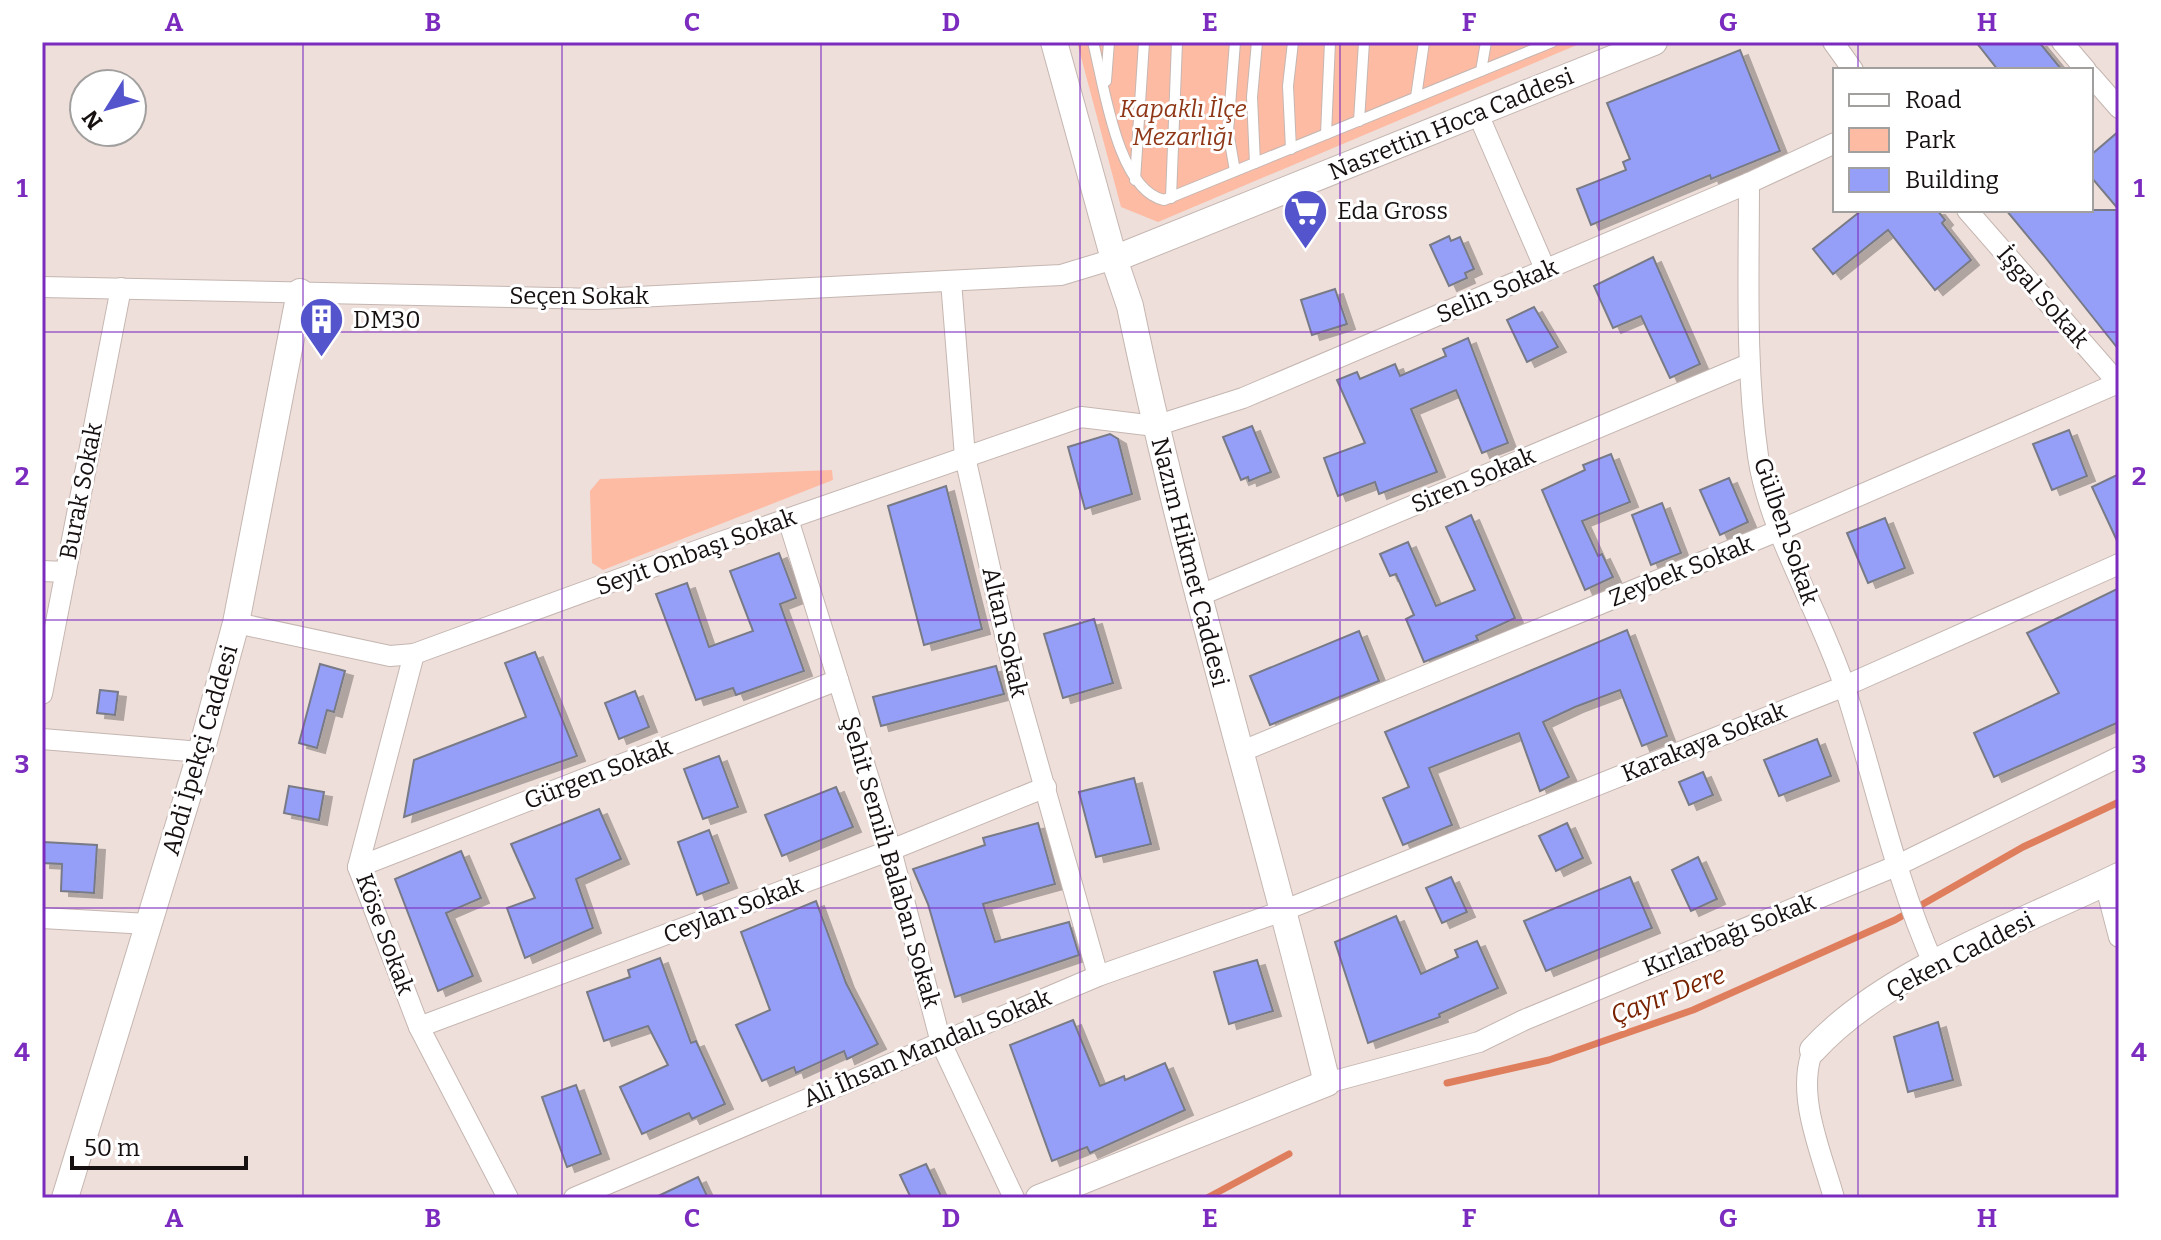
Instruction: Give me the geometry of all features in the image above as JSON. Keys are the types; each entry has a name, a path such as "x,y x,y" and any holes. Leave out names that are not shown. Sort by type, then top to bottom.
{"street":[{"name":"Nazım Hikmet Caddesi","path":"1054,42 1130,306 1196,597 1285,910 1327,1083"},
{"name":"Nasrettin Hoca Caddesi","path":"1114,259 1654,42"},
{"path":"1833,42 1852,68"},
{"path":"2062,42 2084,68"},
{"path":"2093,78 2119,108"},
{"path":"1478,114 1546,271"},
{"name":"Selin Sokak","path":"1155,426 1243,398 1546,271 1833,144"},
{"name":"Gülben Sokak","path":"1749,183 1749,364 1758,459 1780,530 1845,686 1896,866 1934,965"},
{"name":"İşgal Sokak","path":"1969,212 2119,384"},
{"name":"Seçen Sokak","path":"42,287 598,299 1061,275 1114,259"},
{"name":"Altan Sokak","path":"951,281 965,457 1019,697 1098,976"},
{"name":"Burak Sokak","path":"42,694 121,288"},
{"name":"Abdi İpekçi Caddesi","path":"65,1198 201,752 236,623 300,292"},
{"name":"Siren Sokak","path":"1196,597 1749,364"},
{"name":"Zeybek Sokak","path":"1240,752 1780,530 2119,384"},
{"name":"Seyit Onbaşı Sokak","path":"236,623 390,656 414,654 1081,417 1155,426"},
{"name":"Şehit Semih Balaban Sokak","path":"788,519 891,850 941,1043 1014,1198"},
{"name":"Karakaya Sokak","path":"1285,910 1845,686 2119,564"},
{"path":"42,571 66,572"},
{"name":"Köse Sokak","path":"414,654 358,867 419,1027 508,1198"},
{"name":"Gürgen Sokak","path":"358,867 838,680"},
{"path":"42,739 201,752"},
{"name":"Kırlarbağı Sokak","path":"1327,1083 1479,1042 1524,1020 1896,866 2119,757"},
{"name":"Ceylan Sokak","path":"419,1027 891,850 1046,787"},
{"path":"2112,879 2119,937"},
{"name":"Çeken Caddesi","path":"1813,1050 1861,1006 1934,965 2112,879"},
{"name":"Ali İhsan Mandalı Sokak","path":"574,1198 1098,976 1285,910"},
{"path":"42,918 148,924"},
{"path":"1813,1050 1807,1065 1807,1095 1834,1198"},
{"path":"1039,1198 1327,1083"}],"lane":[{"path":"1093,42 1122,155 1134,182 1151,198 1164,200 1550,42"},
{"path":"1106,91 1109,42"},
{"path":"1134,182 1144,42"},
{"path":"1171,198 1177,42"},
{"path":"1235,42 1228,131 1235,171"},
{"path":"1255,163 1252,97 1257,42"},
{"path":"1291,149 1288,86 1293,42"},
{"path":"1326,134 1330,42"},
{"path":"1359,121 1364,42"},
{"path":"1416,97 1424,42"},
{"path":"1481,71 1486,42"}],"green space":[{"name":"Kapaklı İlçe Mezarlığı","path":"1077,42 1584,42 1158,222 1121,207"},
{"path":"832,470 833,480 603,570 592,563 590,491 600,479"}],"building":[{"path":"1976,42 2039,42 2060,68 1996,68"},
{"path":"1740,50 1780,151 1711,179 1710,175 1591,225 1577,189 1626,170 1623,162 1630,159 1607,103"},
{"path":"2119,131 2119,210 2093,179 2093,153"},
{"path":"2119,210 2119,350 2008,212"},
{"path":"1859,212 1939,212 1945,220 1942,223 1971,260 1935,290 1888,230 1833,274 1813,249"},
{"path":"1449,236 1451,241 1460,237 1474,269 1465,273 1467,278 1449,286 1430,245"},
{"path":"1653,257 1700,364 1670,378 1641,316 1613,328 1594,286"},
{"path":"1335,289 1347,324 1312,335 1301,300"},
{"path":"1534,307 1558,347 1527,362 1507,320"},
{"path":"1468,338 1508,443 1482,453 1456,390 1411,409 1437,472 1379,494 1375,482 1338,496 1324,458 1365,443 1337,380 1357,372 1360,379 1395,364 1400,376 1446,356 1443,349"},
{"path":"1252,426 1271,472 1249,481 1248,477 1241,480 1223,437"},
{"path":"2069,430 2087,476 2052,490 2033,444"},
{"path":"1110,434 1118,439 1132,494 1085,509 1068,447"},
{"path":"1611,454 1630,502 1582,521 1598,556 1602,554 1613,577 1585,590 1542,490 1585,470 1583,465"},
{"path":"2119,474 2119,545 2092,487"},
{"path":"1729,478 1748,522 1720,535 1700,490"},
{"path":"946,486 982,629 924,645 888,506"},
{"path":"1662,503 1681,553 1651,565 1632,515"},
{"path":"1471,515 1515,618 1476,636 1478,640 1424,662 1406,619 1414,615 1396,574 1390,576 1380,554 1408,542 1436,606 1475,590 1446,527"},
{"path":"1885,518 1905,568 1868,583 1847,533"},
{"path":"779,553 796,598 780,604 804,671 736,695 733,688 696,700 656,594 687,583 709,647 753,631 730,571"},
{"path":"2119,588 2119,722 1994,777 1974,733 2059,693 2027,633"},
{"path":"1094,619 1113,683 1063,698 1044,634"},
{"path":"1627,630 1667,736 1642,746 1620,690 1575,707 1543,722 1569,777 1540,791 1519,733 1429,768 1452,825 1403,845 1383,798 1409,787 1385,732"},
{"path":"1359,631 1379,681 1270,725 1250,676"},
{"path":"535,652 577,756 404,817 414,760 526,717 505,663"},
{"path":"320,664 345,671 334,712 327,710 317,748 299,743"},
{"path":"996,666 1004,694 881,726 873,697"},
{"path":"100,690 118,692 115,715 97,713"},
{"path":"635,691 649,727 619,739 605,703"},
{"path":"1817,739 1831,776 1779,796 1764,760"},
{"path":"719,756 738,807 703,819 684,769"},
{"path":"1703,772 1713,795 1689,805 1679,782"},
{"path":"1134,778 1151,844 1096,857 1079,792"},
{"path":"289,786 324,792 319,820 284,813"},
{"path":"836,787 853,827 782,856 765,815"},
{"path":"599,809 621,859 576,879 593,928 525,958 507,908 535,898 511,844"},
{"path":"1038,823 1055,884 983,904 995,942 1069,922 1079,955 955,997 928,904 913,869 985,845 983,838"},
{"path":"1567,823 1583,858 1556,871 1539,836"},
{"path":"709,830 729,883 697,895 678,842"},
{"path":"43,842 97,845 94,893 61,891 62,864 42,863"},
{"path":"461,851 481,898 446,913 473,976 438,991 395,879"},
{"path":"1698,857 1717,899 1691,911 1672,870"},
{"path":"1451,877 1467,912 1442,923 1426,888"},
{"path":"1630,877 1652,928 1546,971 1524,921"},
{"path":"816,901 846,983 878,1044 847,1059 844,1051 796,1073 794,1067 762,1081 736,1025 770,1010 741,932"},
{"path":"1396,916 1421,974 1458,957 1455,950 1477,941 1498,988 1439,1014 1440,1017 1368,1043 1335,942"},
{"path":"660,958 691,1043 696,1041 725,1104 692,1119 689,1113 642,1134 620,1087 668,1065 648,1026 604,1041 587,992 630,977 628,970"},
{"path":"1257,960 1273,1011 1229,1024 1214,972"},
{"path":"1073,1020 1100,1086 1124,1076 1125,1080 1165,1063 1185,1110 1090,1153 1087,1147 1052,1161 1010,1045"},
{"path":"1938,1022 1953,1080 1908,1092 1894,1037"},
{"path":"576,1085 601,1154 567,1167 542,1097"},
{"path":"926,1164 942,1198 911,1198 900,1175"},
{"path":"698,1177 708,1198 654,1198"}],"waterway":[{"name":"Çayır Dere","path":"1447,1083 1549,1060 1693,1010 1895,920 2023,847 2119,802"},
{"name":"Çayır Dere","path":"1207,1198 1289,1154"}],"place":[{"name":"Eda Gross","path":"1306,250"},
{"name":"DM30","path":"322,359"}]}
